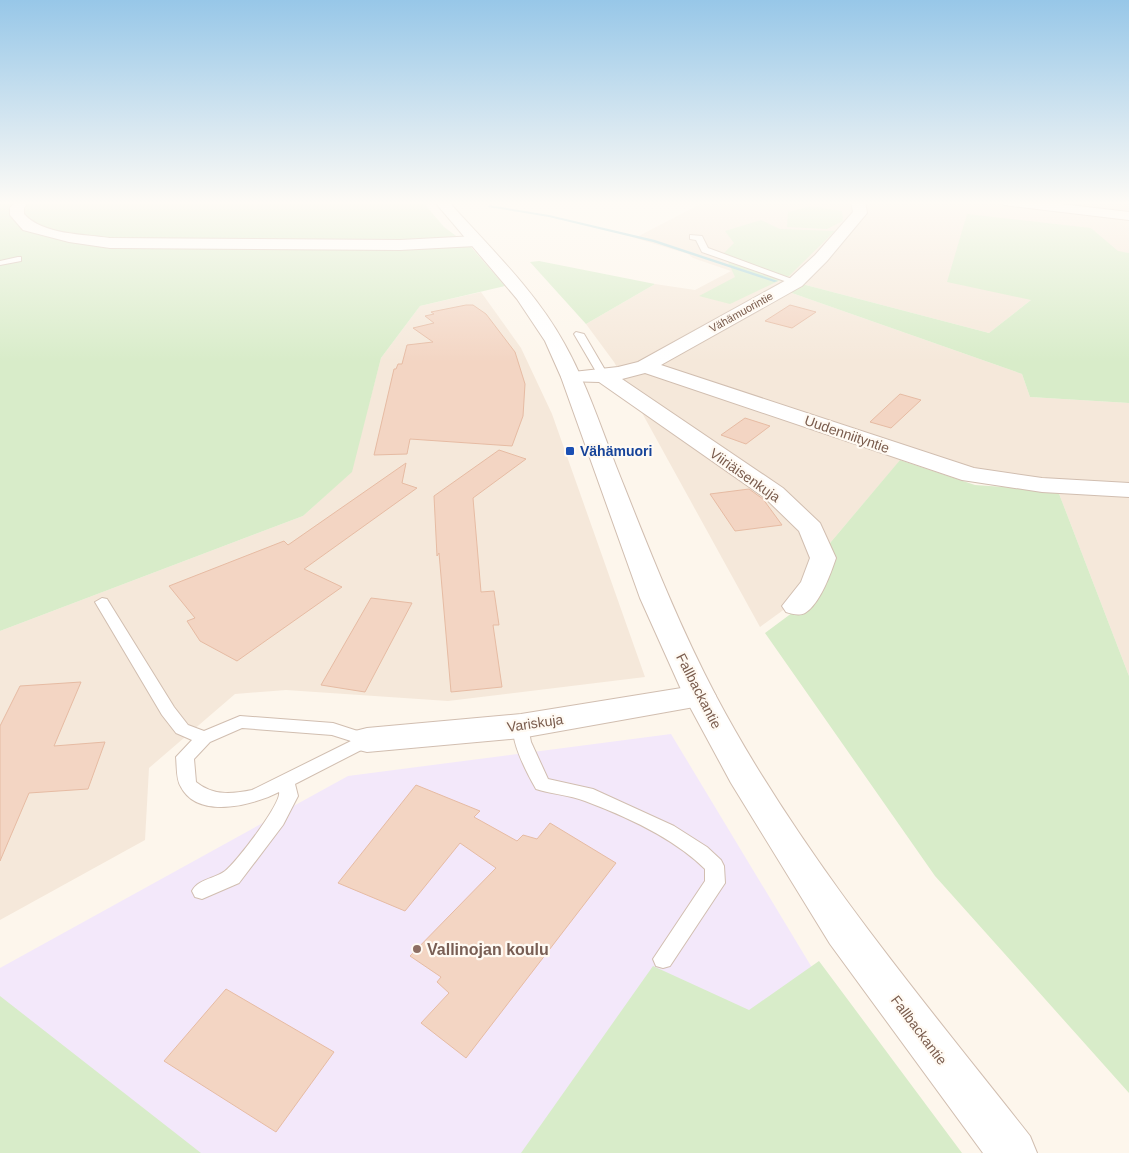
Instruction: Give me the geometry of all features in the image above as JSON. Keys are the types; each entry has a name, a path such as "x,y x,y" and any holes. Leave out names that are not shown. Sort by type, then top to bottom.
{"street":[{"name":"Fallbackantie","path":"488,255 524,296 548,332 571,377 654,598 700,696 743,774 844,931 1014,1153"},
{"name":"Vähämuorintie","path":"645,366 796,282 824,255"},
{"path":"571,377 603,376 633,371 645,366"},
{"name":"Uudenniityntie","path":"645,366 970,475 1042,486 1129,490"},
{"name":"Viiriäisenkuja","path":"603,376 774,493 811,528 823,558 814,584 796,606"},
{"name":"Variskuja","path":"367,740 521,726 700,696"}],"lane":[{"path":"718,255 796,282"},
{"path":"0,263 18,259"},
{"path":"579,334 603,376"},
{"path":"102,602 182,729 204,738"},
{"path":"240,722 333,728 367,740 256,796 237,800 203,798 188,785 184,757 204,738 240,722"},
{"path":"521,726 524,742 542,784 587,794 668,831 700,852 714,866 715,883 663,959"},
{"path":"202,891 232,877 277,820 289,796 286,782"}],"shaded area":[{"path":"689,255 1069,255 1031,300 989,333 802,284 789,292 1022,374 1030,397 1129,403 1129,676 1058,491 971,473 908,451 819,556 793,603 760,627 614,362 586,324 655,284 695,290 731,271 693,258"},
{"path":"481,292 521,348 552,414 645,677 448,701 286,690 235,694 149,768 145,840 0,920 0,631 303,516 351,472 381,358 420,306"},
{"name":"Vallinojan koulu","path":"671,734 855,1039 834,1153 0,1153 0,968 348,776"}],"green space":[{"path":"0,255 478,255 505,286 420,306 381,358 352,472 303,516 0,631"},
{"path":"725,255 811,255 789,276 730,304 699,296 735,277"},
{"path":"955,255 1129,255 1129,403 1030,397 1022,374 789,292 802,284 989,333 1031,300 947,282"},
{"path":"539,261 655,284 586,324 530,262"},
{"path":"900,460 975,485 1058,491 1129,676 1129,1093 935,876 765,633 800,607 825,549"},
{"path":"819,961 962,1153 521,1153 653,966 749,1010"},
{"path":"0,996 201,1153 0,1153"}],"building":[{"path":"473,305 486,314 515,352 525,384 523,416 512,446 410,439 407,454 374,455 394,369 396,369 398,364 402,364 407,345 433,342 413,328 434,323 425,316 434,314 431,312"},
{"path":"790,305 816,312 792,328 765,321"},
{"path":"900,394 921,400 891,428 870,422"},
{"path":"745,418 770,426 746,444 721,435"},
{"path":"499,450 526,459 473,498 481,592 494,591 499,625 493,625 502,687 451,692 439,553 437,556 434,496"},
{"path":"406,463 402,483 417,488 304,569 342,587 237,661 200,641 187,621 195,618 169,586 284,541 288,545"},
{"path":"749,489 763,499 782,525 735,531 710,494"},
{"path":"371,598 412,603 365,692 321,685"},
{"path":"81,682 54,746 105,742 88,789 29,793 0,861 0,726 20,686"},
{"path":"416,785 480,811 474,817 517,841 523,835 537,839 550,823 616,863 466,1058 421,1023 449,993 437,982 441,977 410,956 496,868 460,843 405,911 338,883"},
{"path":"226,989 334,1052 276,1132 164,1061"}],"waterway":[{"path":"696,255 776,281"}],"place":[{"name":"Vähämuori","path":"570,451"},
{"name":"Vallinojan koulu","path":"417,949"}]}
